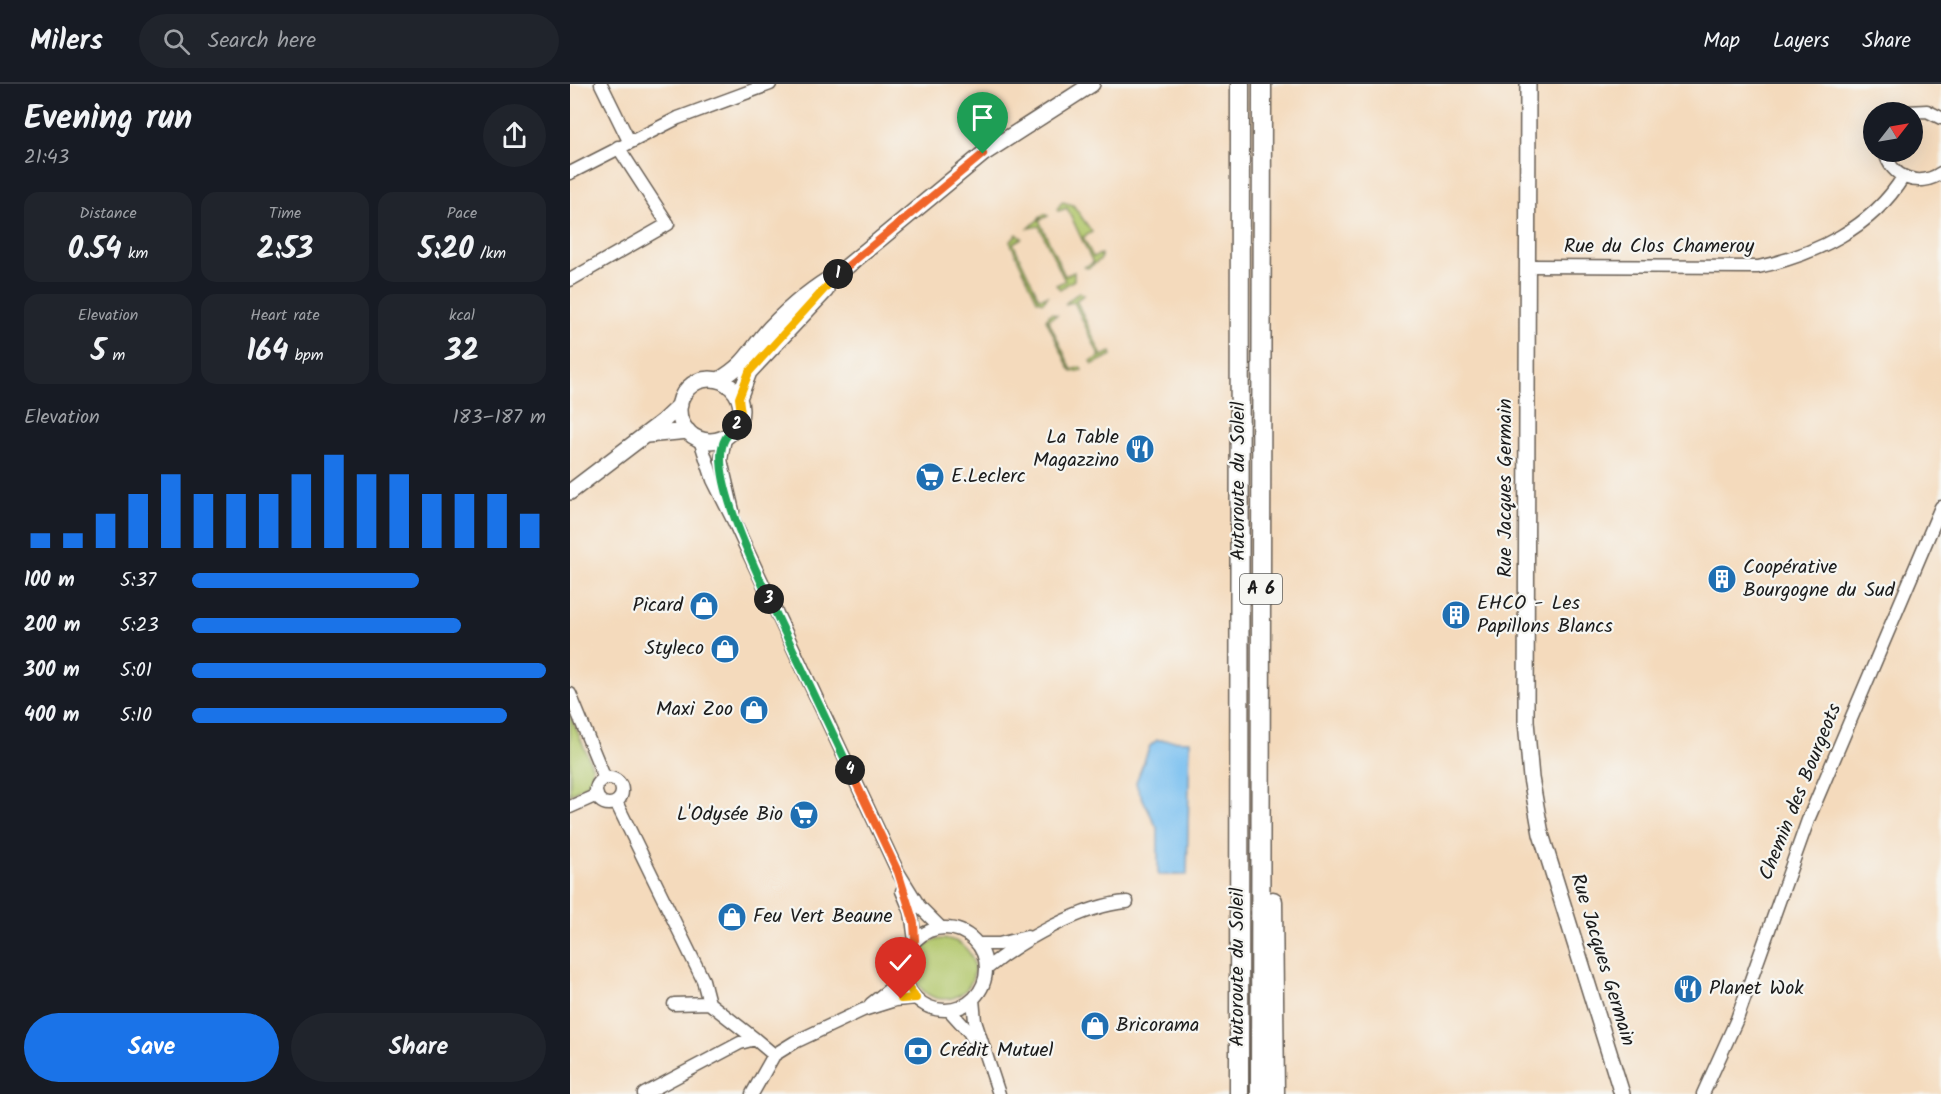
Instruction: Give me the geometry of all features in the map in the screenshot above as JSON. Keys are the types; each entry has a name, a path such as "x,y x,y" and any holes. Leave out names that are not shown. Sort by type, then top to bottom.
{"highway":[{"name":"Autoroute du Soleil","path":"1239,1094 1240,84"},
{"name":"Autoroute du Soleil","path":"1260,1094 1262,84"},
{"path":"1261,812 1272,855 1275,1094"}],"main road":[{"path":"694,436 680,418 680,405 685,392 700,381 718,380 741,366 768,335 824,282 839,273 983,154 1092,84"},
{"name":"Rue Jacques Germain","path":"1528,84 1526,721 1530,778 1541,834 1622,1094"},
{"path":"644,435 694,436 709,441 725,438 739,421 739,398 768,335"},
{"path":"718,380 731,387 739,398"},
{"path":"570,492 680,405"}],"street":[{"path":"570,280 668,224 624,144 601,84"},
{"path":"570,173 624,144 702,108 770,84"},
{"path":"1923,111 1941,118"},
{"path":"1889,162 1903,177 1920,181 1941,173"},
{"name":"Rue du Clos Chameroy","path":"1528,266 1758,267 1788,261 1817,250 1866,219 1884,203 1903,177"},
{"path":"694,436 898,872 919,906 941,928"},
{"path":"725,438 721,460 735,524"},
{"name":"Chemin des Bourgeots","path":"1703,1094 1737,1019 1808,820 1941,507"},
{"path":"570,694 605,779"},
{"path":"605,779 613,779 621,788 621,796 616,802 603,803 597,795 598,785 605,779"},
{"path":"570,807 597,795"},
{"path":"616,802 703,980 709,1004"},
{"path":"898,872 914,923 915,940"},
{"path":"978,944 999,944 1031,937 1098,909 1127,902"},
{"path":"941,928 961,931 978,944 986,969 980,990 973,999 950,1010 937,1010 916,998 909,989 904,968 905,957 915,940 932,930 941,928"},
{"path":"986,969 1031,937"},
{"path":"863,1010 890,989 904,968"},
{"path":"752,1094 774,1055 863,1010 895,1000 916,998"},
{"path":"973,999 975,1021 999,1094"},
{"path":"674,1004 709,1004 774,1055"},
{"path":"950,1010 969,1032 988,1065"},
{"path":"644,1094 740,1043 755,1039"}],"green space":[{"path":"1062,202 1073,205 1092,232 1083,237 1093,257 1101,254 1101,259 1088,268 1084,267 1093,263 1067,208 1058,211 1057,209"},
{"path":"1044,214 1048,216 1039,220 1065,276 1074,272 1074,280 1060,289 1056,285 1065,281 1039,226 1029,228"},
{"path":"1017,234 1022,238 1013,243 1039,298 1048,296 1043,302 1037,300 1010,242"},
{"path":"1079,292 1084,295 1076,300 1102,356 1111,352 1112,355 1093,364 1091,361 1100,357 1074,302 1065,304"},
{"path":"1051,313 1057,315 1048,319 1072,370 1080,367 1082,370 1073,372 1069,368 1046,319"},
{"path":"570,714 592,766 593,780 570,795"},
{"path":"944,939 961,944 969,952 974,969 969,986 961,994 944,999 927,994 919,986 914,969 919,952 927,944"}],"water":[{"path":"1157,740 1190,741 1187,875 1158,875 1158,830 1137,787 1136,782 1150,746"}],"place":[{"name":"La Table Magazzino","path":"1140,449"},
{"name":"E.Leclerc","path":"930,477"},
{"name":"Coopérative Bourgogne du Sud","path":"1722,579"},
{"name":"Picard","path":"704,606"},
{"name":"EHCO - Les Papillons Blancs","path":"1456,615"},
{"name":"Styleco","path":"725,649"},
{"name":"Maxi Zoo","path":"754,710"},
{"name":"L'Odysée Bio","path":"804,815"},
{"name":"Feu Vert Beaune","path":"732,917"},
{"name":"Planet Wok","path":"1688,989"},
{"name":"Bricorama","path":"1095,1026"},
{"name":"Crédit Mutuel","path":"918,1051"}],"route":[{"path":"901,999 916,998 905,979 904,968 905,957 915,940 914,923 899,883 898,872 735,524 723,474 722,449 725,438 736,428 739,421 741,406 739,398 749,372 761,358 828,288 839,273 983,154"}]}
